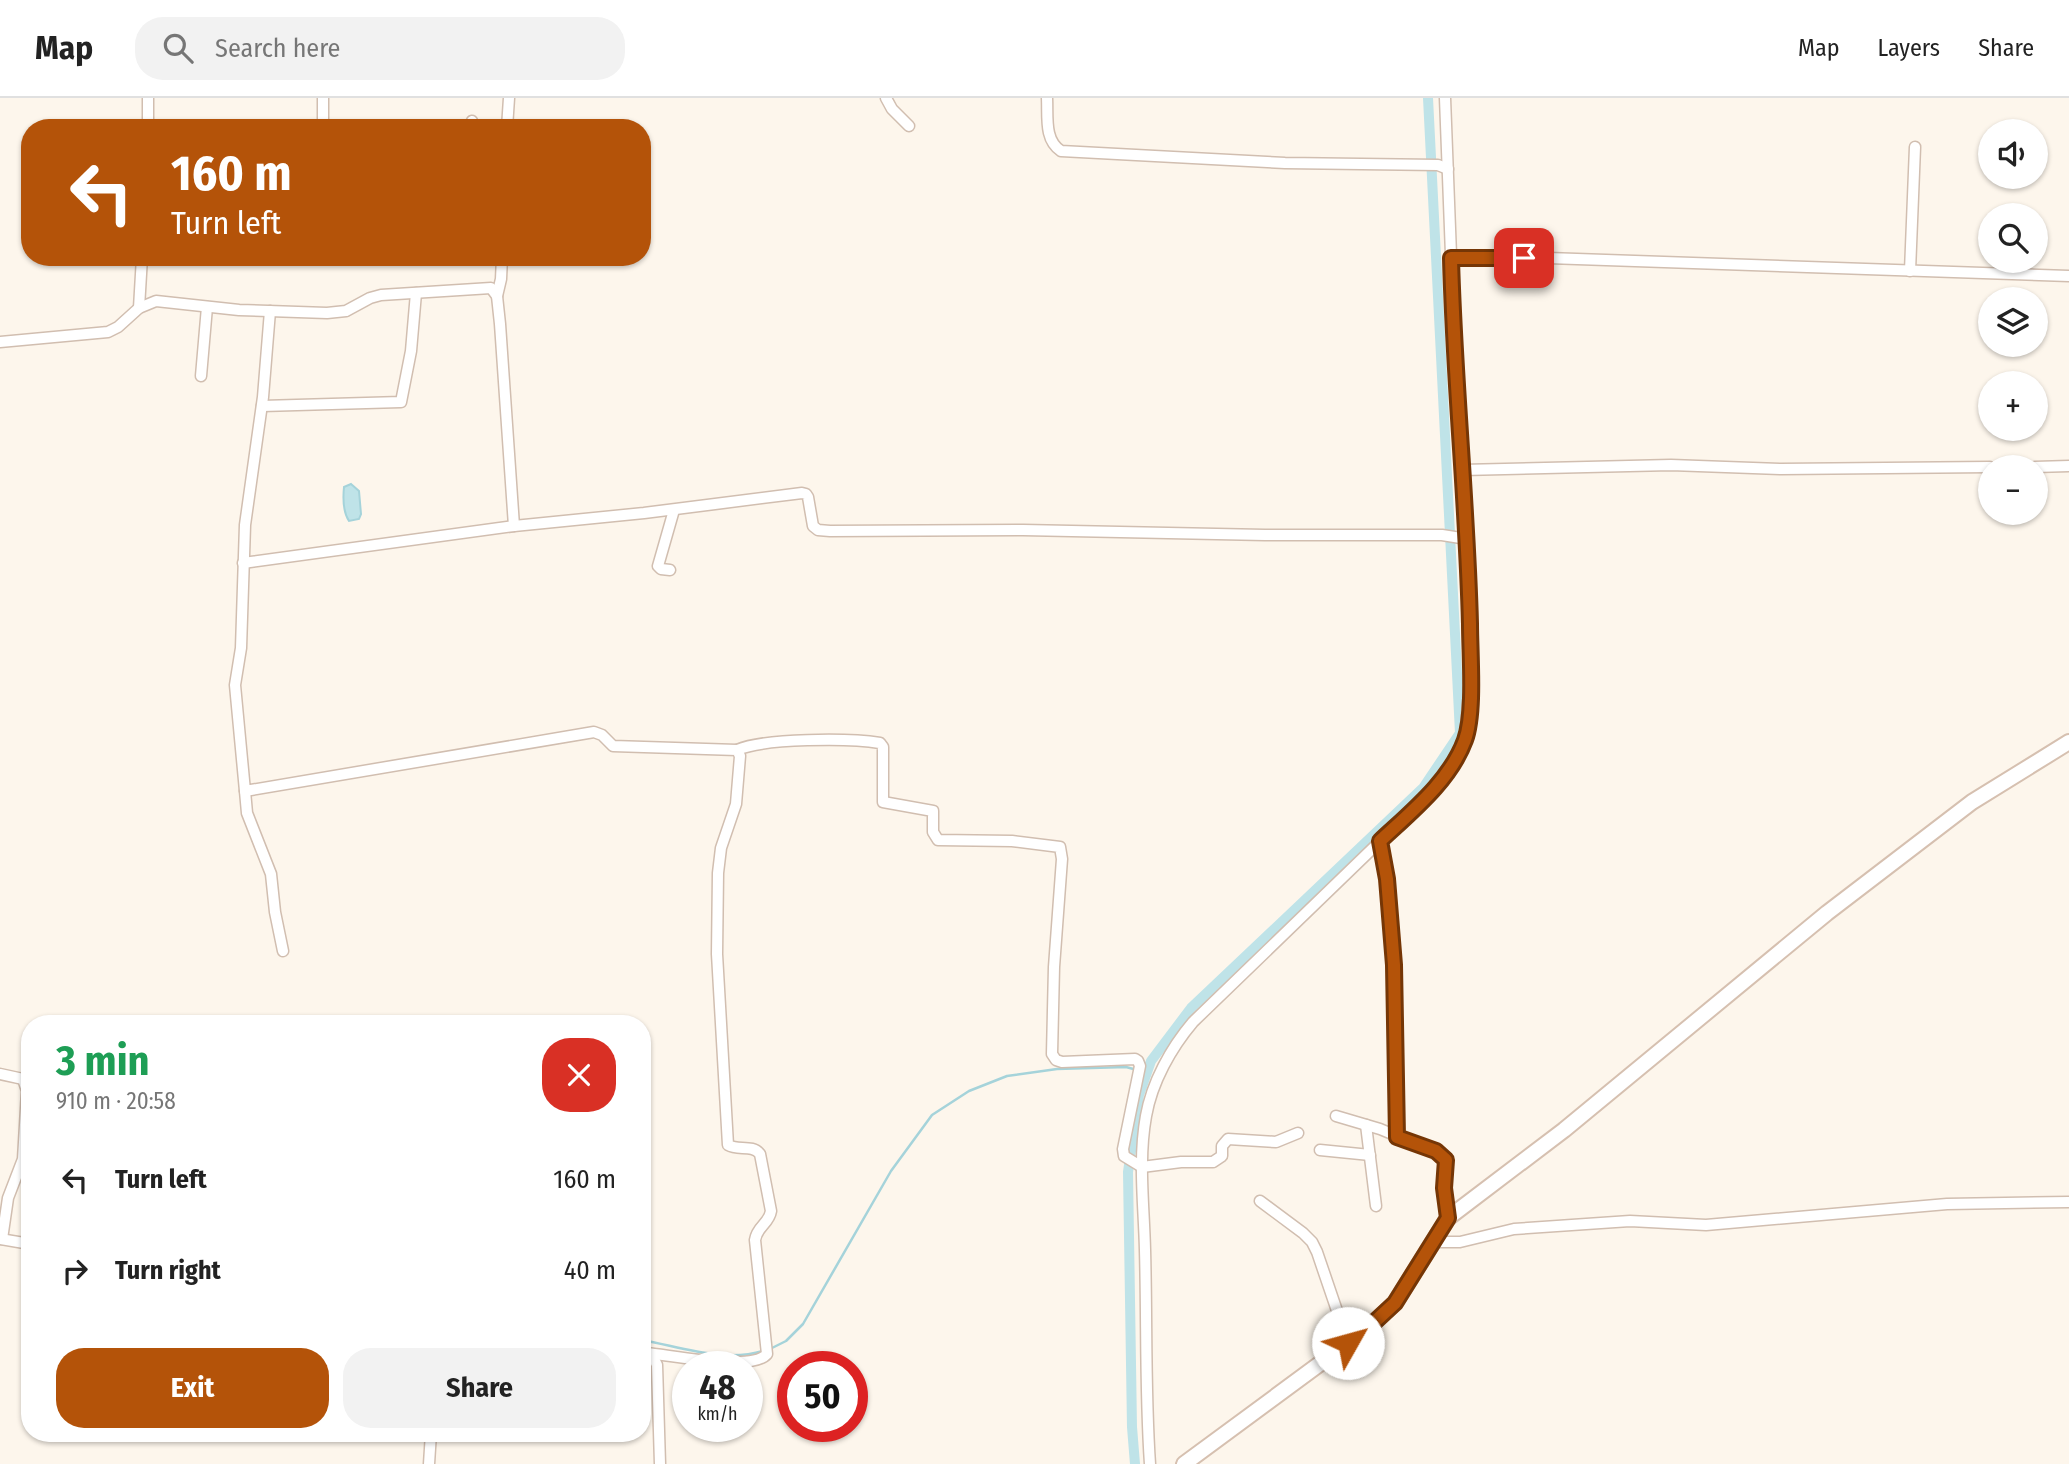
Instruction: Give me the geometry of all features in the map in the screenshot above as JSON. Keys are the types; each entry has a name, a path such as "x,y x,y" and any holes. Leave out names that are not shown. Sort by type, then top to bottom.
{"main road":[{"path":"1184,1464 1367,1329 1395,1303 1448,1218 1564,1130 1827,913 1972,803 2069,743"}],"street":[{"path":"148,98 148,119"},
{"path":"323,98 323,119"},
{"path":"508,119 509,98"},
{"path":"886,98 909,126"},
{"path":"1047,98 1048,134 1061,151 1285,163 1443,167"},
{"path":"1150,1464 1138,1164 1151,1098 1172,1051 1187,1029 1270,945 1430,794 1454,761 1465,739 1470,681 1467,539 1451,258 1443,167 1445,98"},
{"path":"1910,271 1915,147"},
{"path":"1451,258 1561,258 2069,276"},
{"path":"139,308 141,266"},
{"path":"502,266 497,296 514,526"},
{"path":"0,342 108,332 118,327 139,308 156,302 270,311 344,312 370,298 390,294 483,287 493,290 497,296"},
{"path":"262,406 401,402 411,351 416,293"},
{"path":"201,376 207,307"},
{"path":"270,311 262,406 249,487 243,563 241,648 236,685 247,813 271,874 283,951"},
{"path":"1462,470 1671,466 1781,469 1978,467"},
{"path":"2048,467 2069,466"},
{"path":"243,563 514,526 674,510 802,493 808,498 813,526 818,530 830,531 1023,530 1455,536 1467,539"},
{"path":"670,570 658,566 674,510"},
{"path":"245,791 594,732 602,735 611,746 619,747 737,750 749,745 800,741 880,743 883,747 883,802 933,811 933,832 938,840 1012,841 1060,847 1062,859 1052,1037 1054,1058 1062,1062 1138,1061 1124,1156 1138,1164 1213,1163 1222,1156 1222,1146 1228,1139 1276,1142 1298,1133"},
{"path":"651,1354 730,1362 760,1360 767,1350 755,1240 757,1230 770,1217 771,1211 760,1154 754,1149 733,1148 728,1144 717,954 721,848 736,804 741,759 737,750"},
{"path":"1380,841 1387,879 1394,965 1397,1137"},
{"path":"0,1074 21,1079"},
{"path":"1336,1116 1436,1151 1446,1160 1444,1188 1448,1218"},
{"path":"1366,1125 1376,1206"},
{"path":"1320,1150 1370,1155"},
{"path":"21,1163 10,1188 2,1235 21,1241"},
{"path":"1260,1201 1312,1242 1348,1343"},
{"path":"1433,1242 1460,1242 1514,1229 1630,1221 1706,1225 1947,1204 2069,1202"},
{"path":"651,1357 657,1365 660,1464"},
{"path":"429,1464 430,1442"}],"water":[{"path":"351,484 359,491 361,514 359,519 349,521 345,509 344,487"}],"waterway":[{"path":"1135,1464 1132,1427 1128,1172 1139,1095 1151,1061 1191,1008 1423,788 1460,733 1428,98"},
{"path":"770,1349 786,1341 803,1324 891,1171 932,1115 969,1091 1007,1076 1057,1069 1126,1067 1137,1070"},
{"path":"651,1342 693,1351"}],"route":[{"path":"1348,1343 1395,1303 1448,1218 1444,1188 1447,1167 1443,1154 1397,1137 1394,965 1386,868 1380,841 1430,794 1454,761 1467,733 1470,681 1469,590 1451,258 1524,258"}]}
